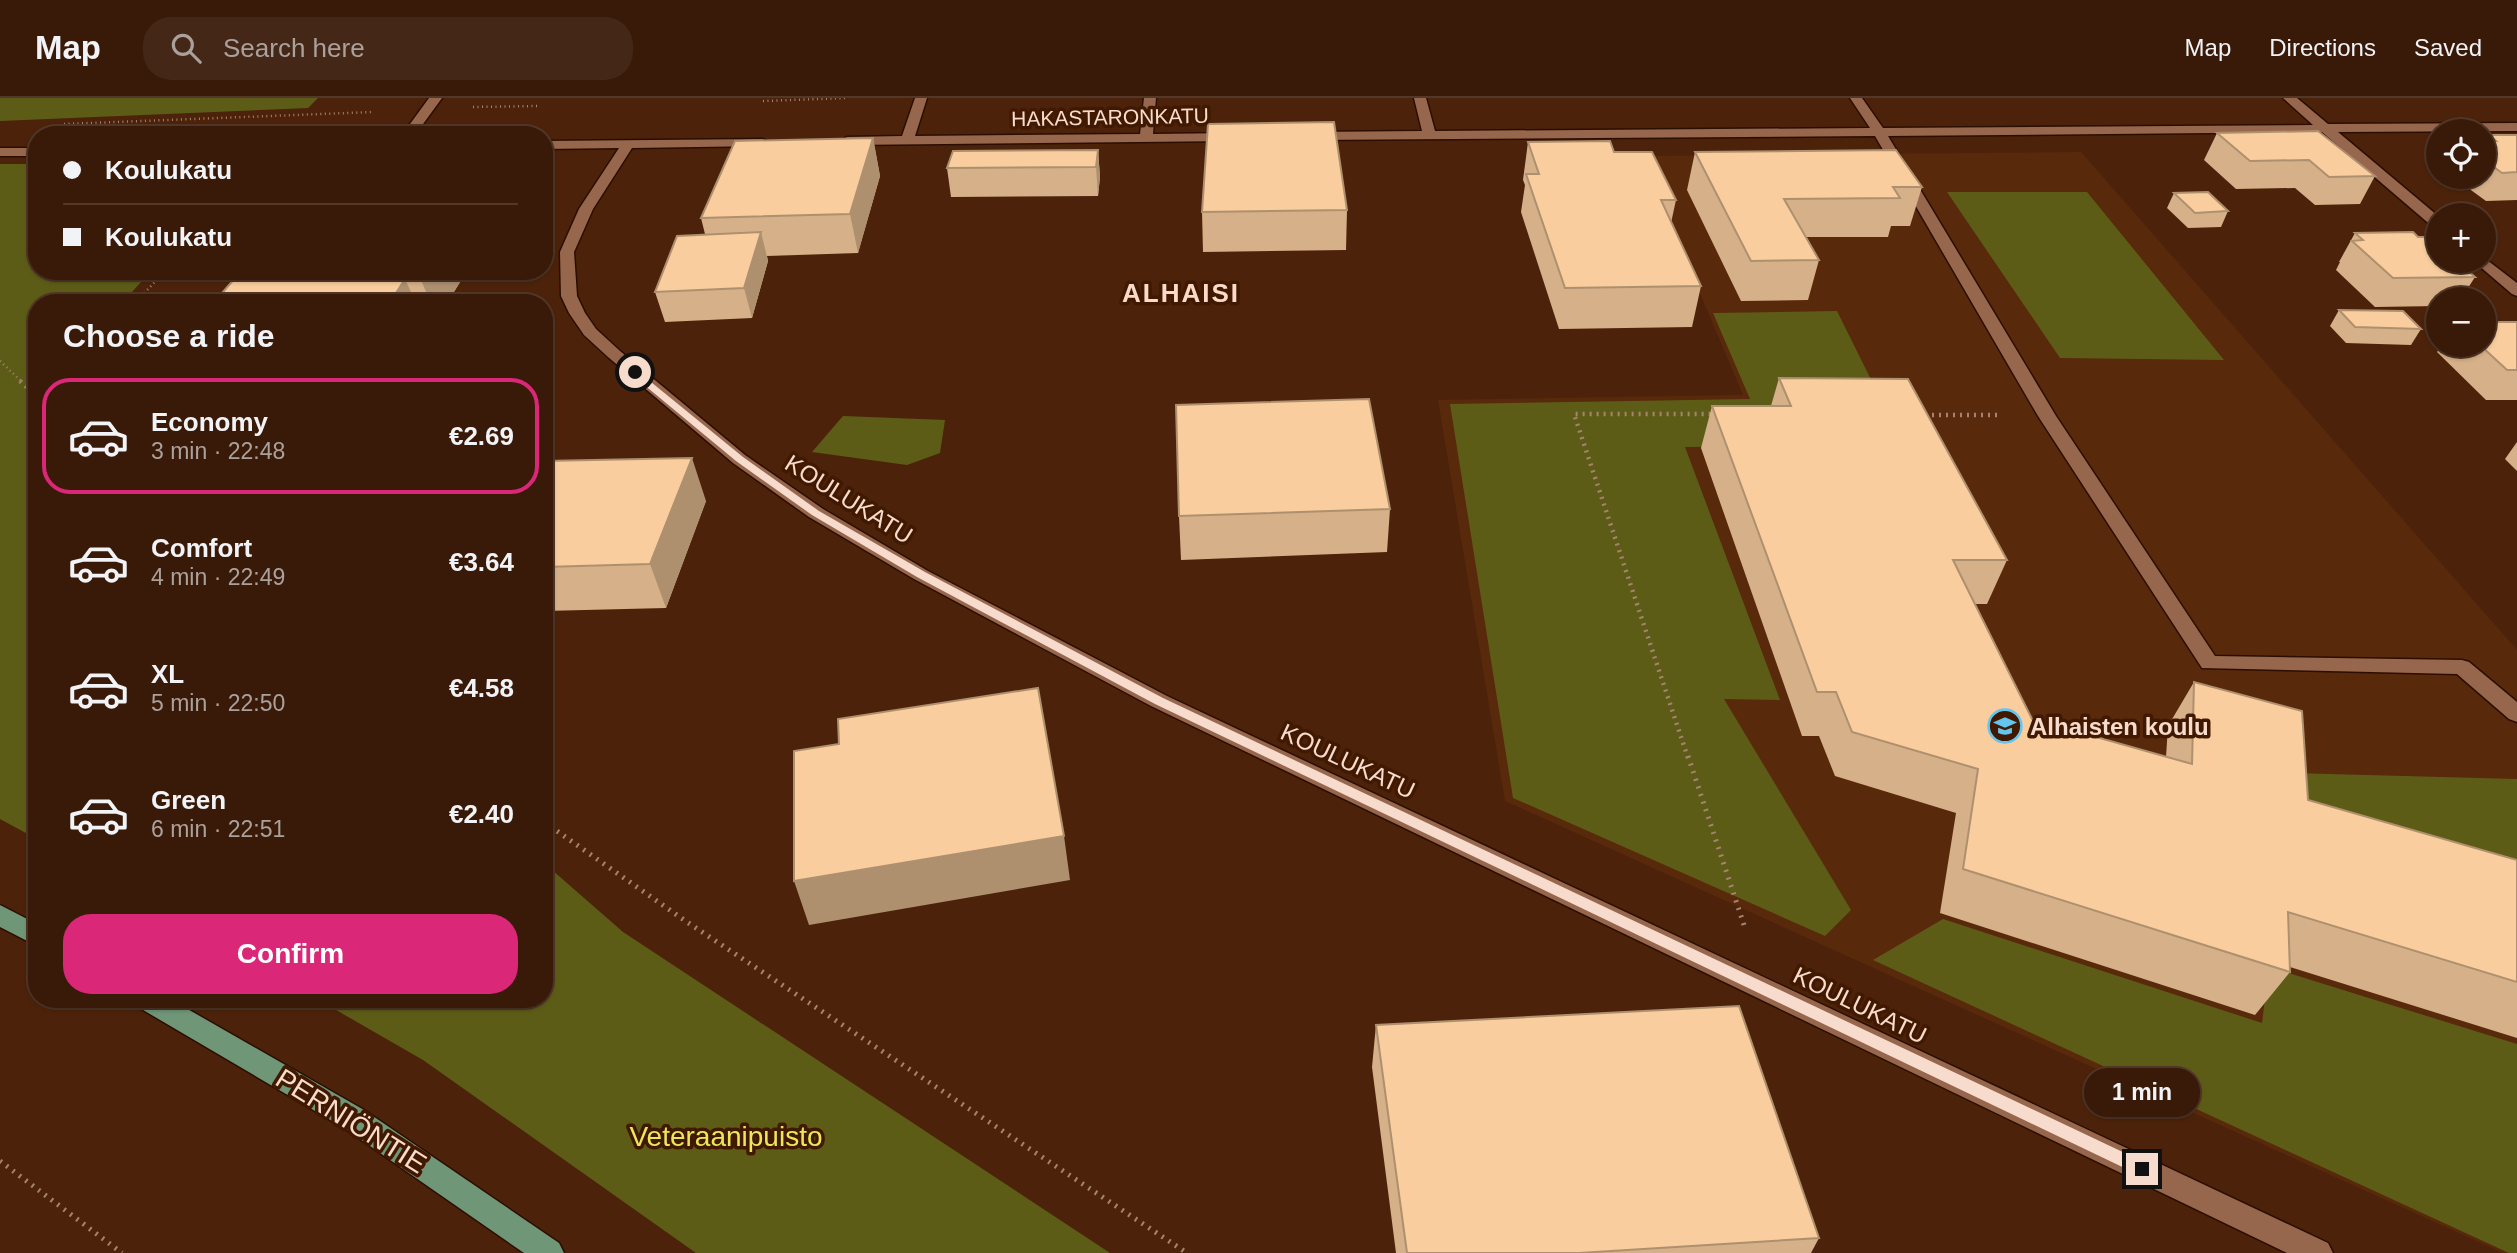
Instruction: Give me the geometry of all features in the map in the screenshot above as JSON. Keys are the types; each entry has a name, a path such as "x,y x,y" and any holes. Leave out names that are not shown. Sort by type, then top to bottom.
{"main road":[{"path":"0,915 28,931"},
{"name":"PERNIÖNTIE","path":"162,1008 354,1119 549,1253"}],"street":[{"path":"415,126 436,98"},
{"path":"907,141 921,98"},
{"path":"1146,138 1150,98"},
{"path":"1420,98 1429,135"},
{"path":"1856,98 1879,132 2047,416 2209,663 2462,667 2517,714"},
{"path":"2289,98 2426,213"},
{"path":"1294,136 2517,127"},
{"name":"HAKASTARONKATU","path":"837,142 1254,137"},
{"path":"553,145 782,142"},
{"name":"KOULUKATU","path":"628,144 586,209 567,252 569,296 590,332 606,347 739,459 816,513 921,575 1159,701 2318,1253"},
{"path":"0,152 28,152"},
{"path":"2496,273 2517,291"}],"path":[{"path":"143,294 156,280"},
{"path":"0,360 28,388"},
{"path":"1713,414 1574,414 1765,989"},
{"path":"1922,415 2047,416"},
{"path":"553,828 687,922 1187,1253"},
{"path":"0,1161 122,1253"}],"shaded area":[{"name":"Alhaisten koulu","path":"2081,152 2517,650 2517,1253 2503,1253 1505,801 1438,400 1743,395 1642,156"}],"green space":[{"path":"0,98 318,98 308,108 0,121"},
{"path":"0,164 28,164 28,280 143,280 130,294 28,294 28,834 0,819"},
{"path":"1947,192 2087,192 2224,360 2060,358"},
{"path":"1837,311 1890,418 1773,446 1685,447 1780,700 1724,699 1851,910 1825,936 1513,798 1450,404 1750,399 1713,313"},
{"path":"843,416 945,420 940,453 907,465 812,452"},
{"path":"2291,773 2517,779 2517,909 2296,843"},
{"name":"Veteraanipuisto","path":"553,871 623,932 1110,1253 696,1253 423,1060 333,1008 553,1008"},
{"path":"1943,919 2262,1023 2269,967 2517,1044 2517,1253 2509,1253 1873,960"}],"building":[{"path":"1334,122 1347,210 1202,212 1208,124"},
{"path":"2318,131 2375,176 2329,177 2309,160 2250,161 2217,133"},
{"path":"2496,135 2517,135 2517,172 2502,173 2496,169"},
{"path":"873,138 850,214 701,218 735,141"},
{"path":"1610,141 1614,152 1652,152 1676,200 1661,200 1701,286 1565,288 1526,174 1539,174 1528,142"},
{"path":"1098,150 1096,167 947,168 953,151"},
{"path":"1896,150 1922,187 1893,187 1900,198 1784,199 1819,260 1751,261 1695,152"},
{"path":"2208,192 2228,211 2195,213 2174,193"},
{"path":"761,232 744,288 655,292 677,236"},
{"path":"2413,232 2418,237 2426,237 2426,273 2470,273 2475,277 2393,278 2352,241 2363,240 2355,233"},
{"path":"233,280 404,280 396,293 221,294"},
{"path":"2339,310 2403,311 2421,329 2355,327"},
{"path":"2496,322 2517,322 2517,370 2507,370 2493,357 2496,357"},
{"path":"1779,378 1908,379 2007,560 1953,560 2032,719 2192,764 2194,682 2302,711 2308,800 2517,860 2517,982 2288,912 2290,972 1963,869 1978,769 1852,732 1836,692 1817,692 1712,406 1791,406"},
{"path":"1369,399 1390,509 1179,516 1176,405"},
{"path":"692,458 650,564 553,567 553,461"},
{"path":"1038,688 1064,836 794,881 794,751 839,744 838,719"},
{"path":"1739,1006 1819,1238 1579,1253 1407,1253 1376,1025"}],"place":[{"name":"Alhaisten koulu","path":"2005,726"}],"district":[{"name":"ALHAISI","path":"1181,293"}],"route":[{"path":"635,372 739,459 816,513 921,575 1159,701 2142,1169"}]}
